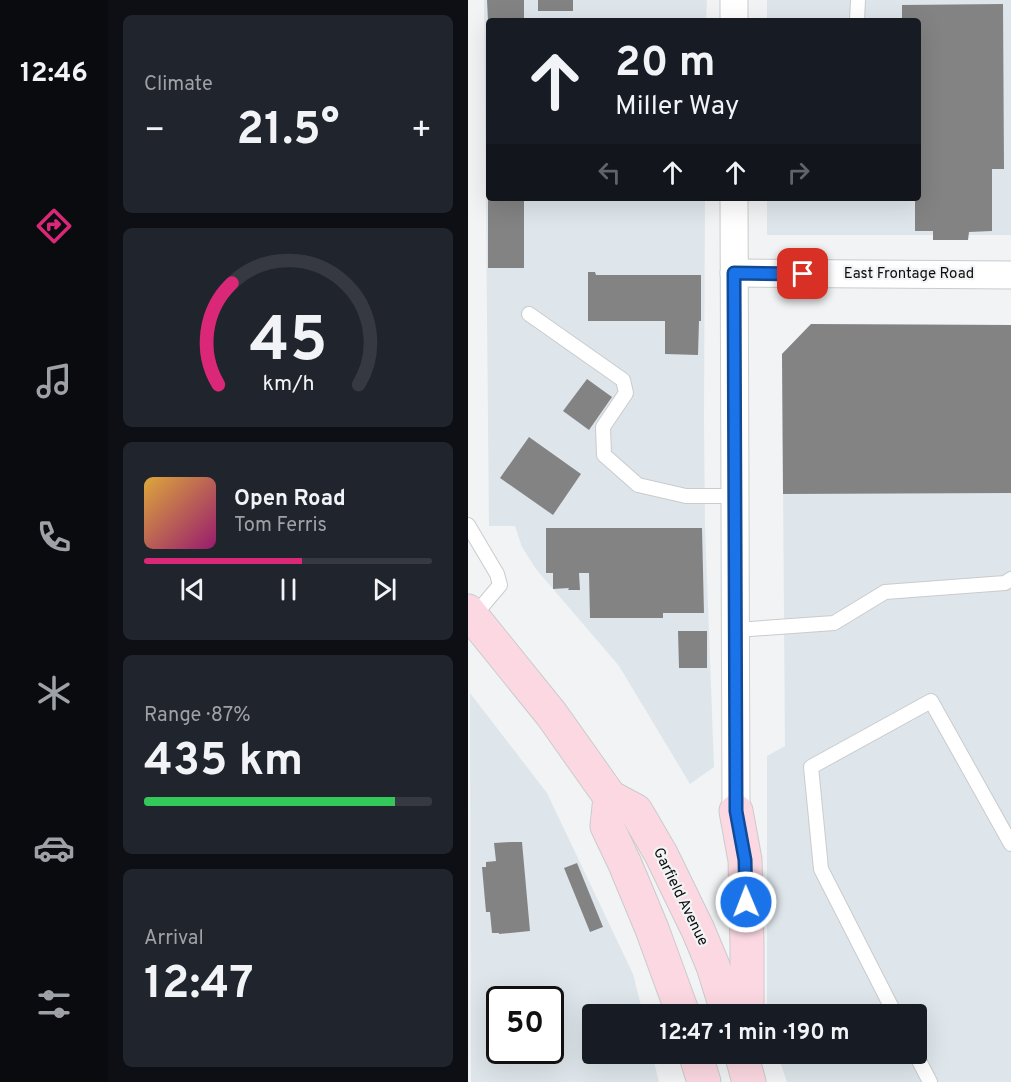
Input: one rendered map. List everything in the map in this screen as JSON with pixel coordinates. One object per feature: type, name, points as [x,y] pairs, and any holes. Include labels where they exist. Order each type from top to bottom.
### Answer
[{"type":"main road","name":"Garfield Avenue","points":[[470,614],[552,715],[610,797],[636,811],[661,854],[698,930],[713,966],[725,1004]]},
{"type":"main road","points":[[610,797],[607,826],[652,929],[678,1004]]},
{"type":"main road","points":[[736,811],[745,860],[747,1004]]},
{"type":"main road","points":[[698,1064],[704,1082]]},
{"type":"street","points":[[734,0],[734,18]]},
{"type":"street","points":[[734,201],[736,811]]},
{"type":"street","name":"East Frontage Road","points":[[734,273],[1011,275]]},
{"type":"lane","points":[[857,18],[858,0]]},
{"type":"lane","points":[[529,314],[623,380],[626,393],[603,426],[604,455],[638,485],[686,496],[735,496]]},
{"type":"lane","points":[[468,525],[497,574],[500,585],[470,614]]},
{"type":"lane","points":[[736,630],[834,623],[885,592],[1005,583],[1011,579]]},
{"type":"lane","points":[[890,1004],[821,869],[811,767],[931,701],[1011,844]]},
{"type":"lane","points":[[921,1064],[930,1082]]},
{"type":"shaded area","points":[[484,0],[707,0],[706,18],[486,18],[486,201],[705,201],[705,526],[714,767],[690,784],[619,666],[536,569],[522,547],[515,526],[489,526]]},
{"type":"shaded area","points":[[767,0],[1011,0],[1011,235],[767,235],[767,201],[921,201],[921,18],[767,18]]},
{"type":"shaded area","points":[[811,324],[1011,325],[1011,1082],[787,1082],[781,1064],[927,1064],[927,1004],[767,1004],[767,756],[785,746],[782,354]]},
{"type":"shaded area","points":[[470,693],[547,793],[633,974],[640,1004],[582,1004],[582,1064],[655,1064],[659,1082],[471,1082]]},
{"type":"building","points":[[487,0],[524,0],[524,18],[488,18]]},
{"type":"building","points":[[538,0],[573,0],[573,11],[538,11]]},
{"type":"building","points":[[1003,4],[1004,169],[992,169],[992,231],[969,232],[968,240],[933,240],[933,231],[915,231],[915,201],[921,201],[921,18],[902,18],[902,5]]},
{"type":"building","points":[[488,201],[524,201],[524,268],[488,268]]},
{"type":"building","points":[[588,272],[595,272],[596,275],[701,275],[698,355],[665,354],[665,321],[588,321]]},
{"type":"building","points":[[811,324],[1011,325],[1011,493],[783,494],[782,354]]},
{"type":"building","points":[[587,379],[612,397],[589,430],[563,411]]},
{"type":"building","points":[[529,437],[581,474],[553,515],[500,478]]},
{"type":"building","points":[[546,528],[702,528],[704,613],[663,613],[663,618],[590,618],[589,573],[579,573],[580,590],[553,589],[553,573],[546,573]]},
{"type":"building","points":[[678,631],[707,631],[707,668],[679,668]]},
{"type":"building","points":[[522,842],[530,931],[492,933],[490,912],[486,912],[482,867],[486,867],[486,862],[496,861],[494,843]]},
{"type":"building","points":[[577,863],[603,927],[590,932],[564,868]]},
{"type":"route","points":[[746,902],[745,860],[736,811],[734,273],[803,274]]}]
